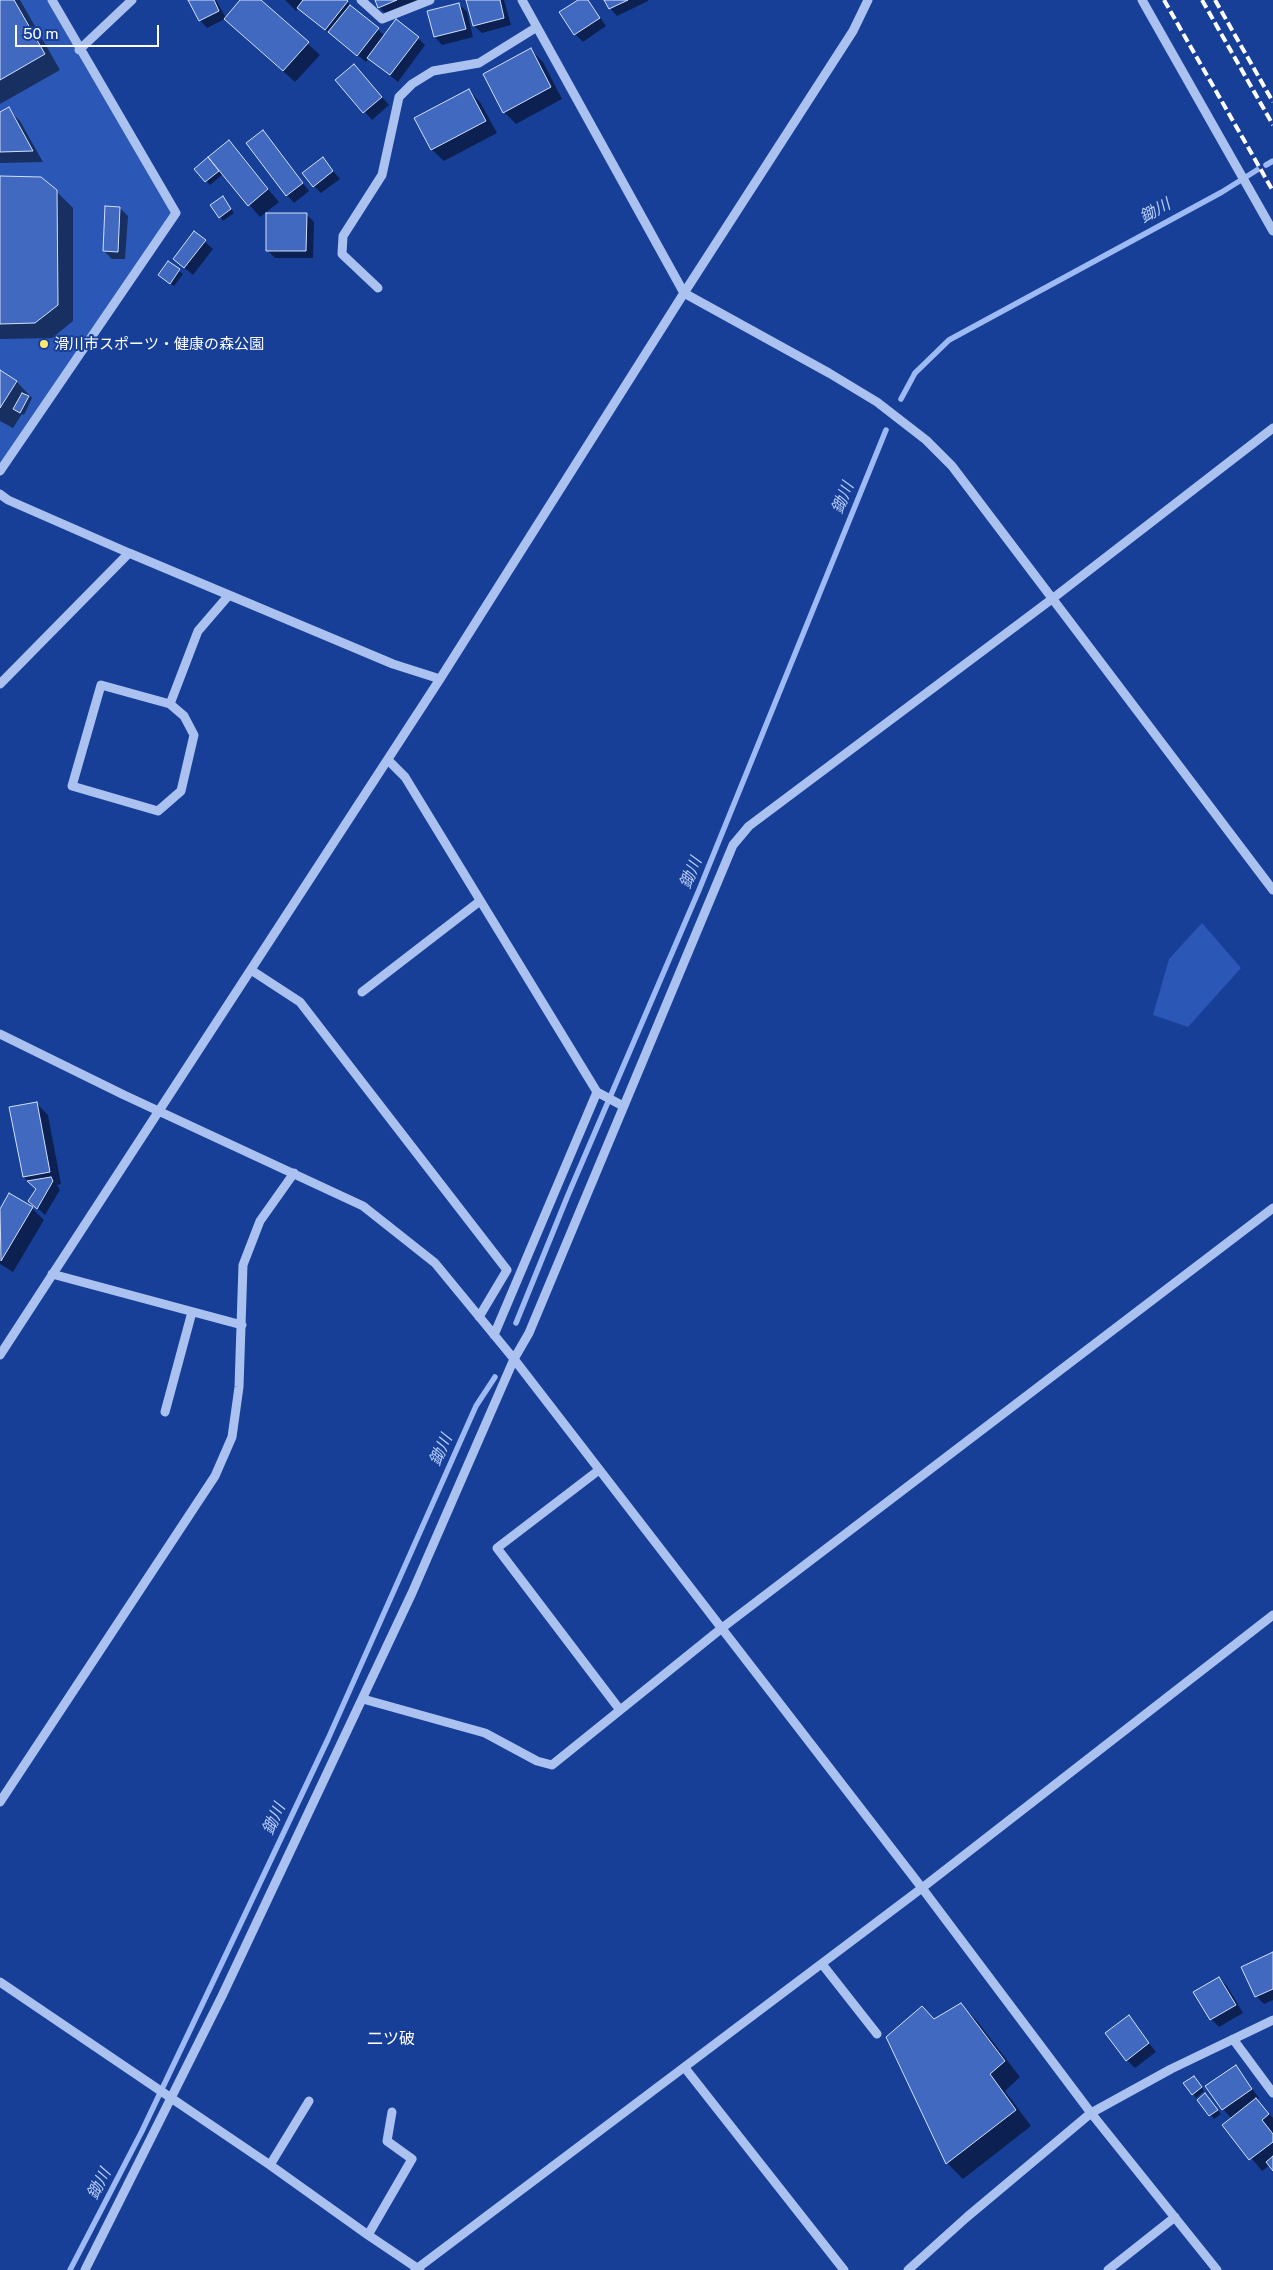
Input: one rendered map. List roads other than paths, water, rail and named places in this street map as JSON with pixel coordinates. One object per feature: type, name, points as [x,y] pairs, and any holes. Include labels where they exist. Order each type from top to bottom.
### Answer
[{"type":"street","points":[[0,471],[176,213],[79,50],[52,0]]},
{"type":"street","points":[[79,50],[132,0]]},
{"type":"street","points":[[361,0],[382,18],[430,0]]},
{"type":"street","points":[[522,0],[684,293],[829,373],[877,402],[926,440],[952,466],[1273,890]]},
{"type":"street","points":[[0,1354],[440,679],[684,293],[853,31],[868,0]]},
{"type":"street","points":[[1142,0],[1273,231]]},
{"type":"street","points":[[378,288],[342,254],[343,236],[382,175],[400,97],[412,84],[434,71],[479,63],[537,27]]},
{"type":"street","points":[[85,2270],[169,2098],[222,1996],[363,1698],[514,1359],[529,1333],[620,1105],[733,845],[750,826],[1273,428]]},
{"type":"street","points":[[0,494],[8,500],[129,553],[393,664],[440,679]]},
{"type":"street","points":[[0,684],[129,553]]},
{"type":"street","points":[[170,704],[198,631],[229,595]]},
{"type":"street","points":[[101,685],[170,704],[184,716],[194,735],[181,791],[158,811],[72,786],[101,685]]},
{"type":"street","points":[[388,760],[405,777],[600,1094],[620,1105]]},
{"type":"street","points":[[362,992],[480,901]]},
{"type":"street","points":[[251,970],[300,1002],[507,1270],[479,1317]]},
{"type":"street","points":[[0,1034],[158,1111],[363,1206],[435,1263],[514,1359],[722,1628],[922,1888],[1091,2114],[1217,2270]]},
{"type":"street","points":[[494,1335],[600,1094]]},
{"type":"street","points":[[0,1802],[215,1476],[232,1437],[239,1387],[243,1265],[260,1221],[294,1173]]},
{"type":"street","points":[[363,1698],[485,1733],[537,1761],[552,1765],[722,1628],[1273,1208]]},
{"type":"street","points":[[52,1274],[242,1325]]},
{"type":"street","points":[[165,1412],[192,1312]]},
{"type":"street","points":[[599,1470],[497,1548],[620,1710]]},
{"type":"street","points":[[0,1982],[270,2165],[368,2236],[418,2269],[922,1888],[1273,1615]]},
{"type":"street","points":[[822,1964],[876,2034]]},
{"type":"street","points":[[908,2270],[967,2217],[1091,2114],[1171,2069],[1273,2020]]},
{"type":"street","points":[[1233,2039],[1273,2093]]},
{"type":"street","points":[[685,2068],[844,2270]]},
{"type":"street","points":[[270,2165],[309,2101]]},
{"type":"street","points":[[368,2236],[412,2159],[387,2141],[392,2112]]},
{"type":"street","points":[[1108,2270],[1175,2217]]},
{"type":"waterway","name":"鋤川","points":[[1266,165],[1273,161]]},
{"type":"waterway","name":"鋤川","points":[[901,399],[915,373],[949,340],[1222,192],[1257,170]]},
{"type":"waterway","name":"鋤川","points":[[516,1323],[568,1195],[699,890],[886,430]]},
{"type":"waterway","name":"鋤川","points":[[70,2270],[142,2131],[328,1739],[476,1406],[495,1377]]},
{"type":"railway","points":[[1164,0],[1273,191]]},
{"type":"railway","points":[[1202,0],[1273,125]]},
{"type":"railway","points":[[1215,0],[1273,102]]},
{"type":"place","name":"滑川市スポーツ・健康の森公園","points":[[44,344]]},
{"type":"district","name":"二ツ破","points":[[391,2039]]}]
